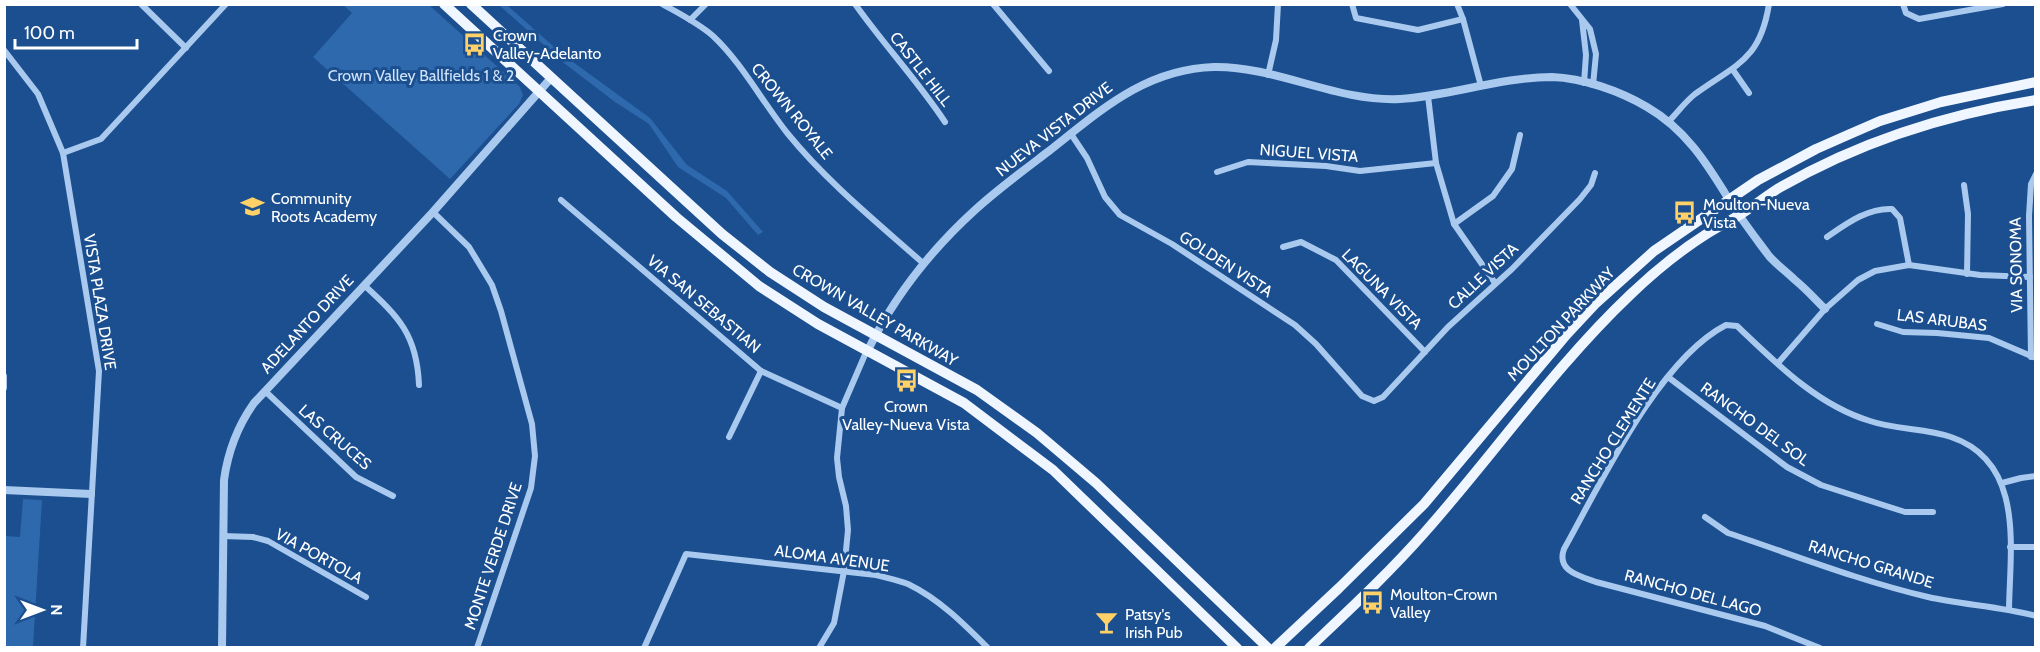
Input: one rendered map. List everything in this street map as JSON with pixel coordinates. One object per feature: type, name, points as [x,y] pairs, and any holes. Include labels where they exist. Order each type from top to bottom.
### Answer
[{"type":"main road","name":"CROWN VALLEY PARKWAY","points":[[444,4],[685,225],[759,286],[818,324],[964,403],[1053,470],[1237,648]]},
{"type":"main road","name":"CROWN VALLEY PARKWAY","points":[[471,4],[722,234],[770,272],[824,307],[976,390],[1037,433],[1096,483],[1268,648]]},
{"type":"main road","name":"MOULTON PARKWAY","points":[[1275,648],[1424,504],[1595,304],[1654,251],[1686,227],[1758,180],[1816,149],[1880,122],[1941,102],[2036,82]]},
{"type":"main road","name":"MOULTON PARKWAY","points":[[1309,648],[1425,532],[1591,335],[1631,294],[1707,234],[1778,188],[1859,149],[1947,119],[2036,99]]},
{"type":"street","points":[[141,4],[186,48]]},
{"type":"street","points":[[63,153],[101,139],[226,4]]},
{"type":"street","name":"CROWN ROYALE","points":[[663,4],[690,20],[725,48],[788,134],[818,167],[924,264]]},
{"type":"street","points":[[690,20],[706,4]]},
{"type":"street","name":"CASTLE HILL","points":[[855,4],[875,33],[928,96],[945,122]]},
{"type":"street","points":[[993,4],[1049,71]]},
{"type":"street","points":[[1268,75],[1276,40],[1278,4]]},
{"type":"street","points":[[1352,4],[1356,18],[1418,30],[1463,19]]},
{"type":"street","points":[[1457,4],[1481,86]]},
{"type":"street","points":[[1570,4],[1590,29],[1596,54],[1588,84]]},
{"type":"street","points":[[1669,122],[1692,96],[1733,70],[1754,50],[1762,34],[1769,4]]},
{"type":"street","points":[[1903,4],[1906,13],[1912,17],[1926,18],[2003,4]]},
{"type":"street","points":[[1582,20],[1588,84]]},
{"type":"street","points":[[1584,46],[1593,43]]},
{"type":"street","name":"VISTA PLAZA DRIVE","points":[[4,50],[38,94],[63,153],[99,371],[83,648]]},
{"type":"street","name":"NUEVA VISTA DRIVE","points":[[819,648],[834,623],[844,571],[848,530],[837,458],[842,408],[876,334],[906,286],[935,249],[975,210],[1121,95],[1161,77],[1182,71],[1230,68],[1364,97],[1397,99],[1428,96],[1524,79],[1554,77],[1588,84],[1626,96],[1669,122],[1682,133],[1772,260],[1825,309]]},
{"type":"street","points":[[1733,70],[1749,93]]},
{"type":"street","name":"ADELANTO DRIVE","points":[[222,648],[224,480],[227,458],[244,418],[266,391],[433,212],[551,78]]},
{"type":"street","points":[[1428,96],[1436,164],[1454,224],[1496,283]]},
{"type":"street","name":"GOLDEN VISTA","points":[[1071,134],[1087,158],[1105,197],[1120,215],[1172,244],[1294,326],[1316,344],[1366,399],[1374,401],[1383,397]]},
{"type":"street","points":[[1454,224],[1493,196],[1512,169],[1520,135]]},
{"type":"street","name":"NIGUEL VISTA","points":[[1217,172],[1248,162],[1326,166],[1360,171],[1436,164]]},
{"type":"street","name":"CALLE VISTA","points":[[1383,397],[1461,314],[1526,255],[1581,200],[1591,185],[1595,173]]},
{"type":"street","name":"VIA SONOMA","points":[[2033,358],[2029,216],[2031,184],[2036,174]]},
{"type":"street","points":[[1964,185],[1968,214],[1967,274]]},
{"type":"street","name":"VIA SAN SEBASTIAN","points":[[561,200],[761,371],[842,408]]},
{"type":"street","points":[[1827,237],[1851,220],[1880,208],[1892,209],[1900,218],[1909,265]]},
{"type":"street","name":"MONTE VERDE DRIVE","points":[[433,212],[469,247],[492,285],[532,424],[535,456],[531,488],[477,648]]},
{"type":"street","name":"LAGUNA VISTA","points":[[1283,247],[1301,242],[1336,260],[1425,352]]},
{"type":"street","points":[[2009,609],[2010,524],[2007,500],[2002,483],[1983,457],[1954,438],[1937,432],[1895,428],[1844,411],[1797,381],[1778,363],[1825,309],[1858,280],[1875,271],[1909,265],[1967,274],[2030,277]]},
{"type":"street","points":[[364,285],[394,313],[405,330],[418,363],[419,385]]},
{"type":"street","name":"RANCHO CLEMENTE","points":[[1562,562],[1564,549],[1648,403],[1668,376],[1697,346],[1720,328],[1732,324],[1778,363]]},
{"type":"street","name":"LAS ARUBAS","points":[[1877,324],[1903,332],[1989,339],[2033,358]]},
{"type":"street","points":[[729,437],[761,371]]},
{"type":"street","points":[[4,376],[4,388]]},
{"type":"street","name":"RANCHO DEL SOL","points":[[1668,376],[1786,467],[1804,478],[1905,512],[1933,512]]},
{"type":"street","name":"LAS CRUCES","points":[[266,391],[356,477],[393,496]]},
{"type":"street","points":[[2002,483],[2036,476]]},
{"type":"street","points":[[4,490],[91,494]]},
{"type":"street","name":"RANCHO GRANDE","points":[[1705,517],[1728,533],[1892,588],[2036,616]]},
{"type":"street","name":"VIA PORTOLA","points":[[223,536],[253,537],[268,541],[366,597]]},
{"type":"street","points":[[2010,547],[2036,547]]},
{"type":"street","name":"ALOMA AVENUE","points":[[644,648],[686,554],[876,575],[906,583],[933,598],[988,648]]},
{"type":"street","name":"RANCHO DEL LAGO","points":[[1562,562],[1571,572],[1596,582],[1765,626],[1820,648]]},
{"type":"green space","name":"Crown Valley Ballfields 1 & 2","points":[[343,5],[429,5],[520,87],[523,95],[519,104],[450,179],[313,57],[352,13]]},
{"type":"green space","points":[[499,5],[507,5],[562,54],[650,118],[687,165],[727,191],[763,232],[758,235],[726,198],[678,167],[649,124],[615,102],[564,63]]},
{"type":"green space","points":[[23,499],[42,500],[33,647],[5,647],[5,536],[20,537]]},
{"type":"place","name":"Crown Valley-Adelanto","points":[[475,44]]},
{"type":"place","name":"Community Roots Academy","points":[[253,207]]},
{"type":"place","name":"Moulton-Nueva Vista","points":[[1685,213]]},
{"type":"place","name":"Crown Valley-Nueva Vista","points":[[906,381]]},
{"type":"place","name":"Moulton-Crown Valley","points":[[1372,603]]},
{"type":"place","name":"Patsy's Irish Pub","points":[[1107,623]]}]
